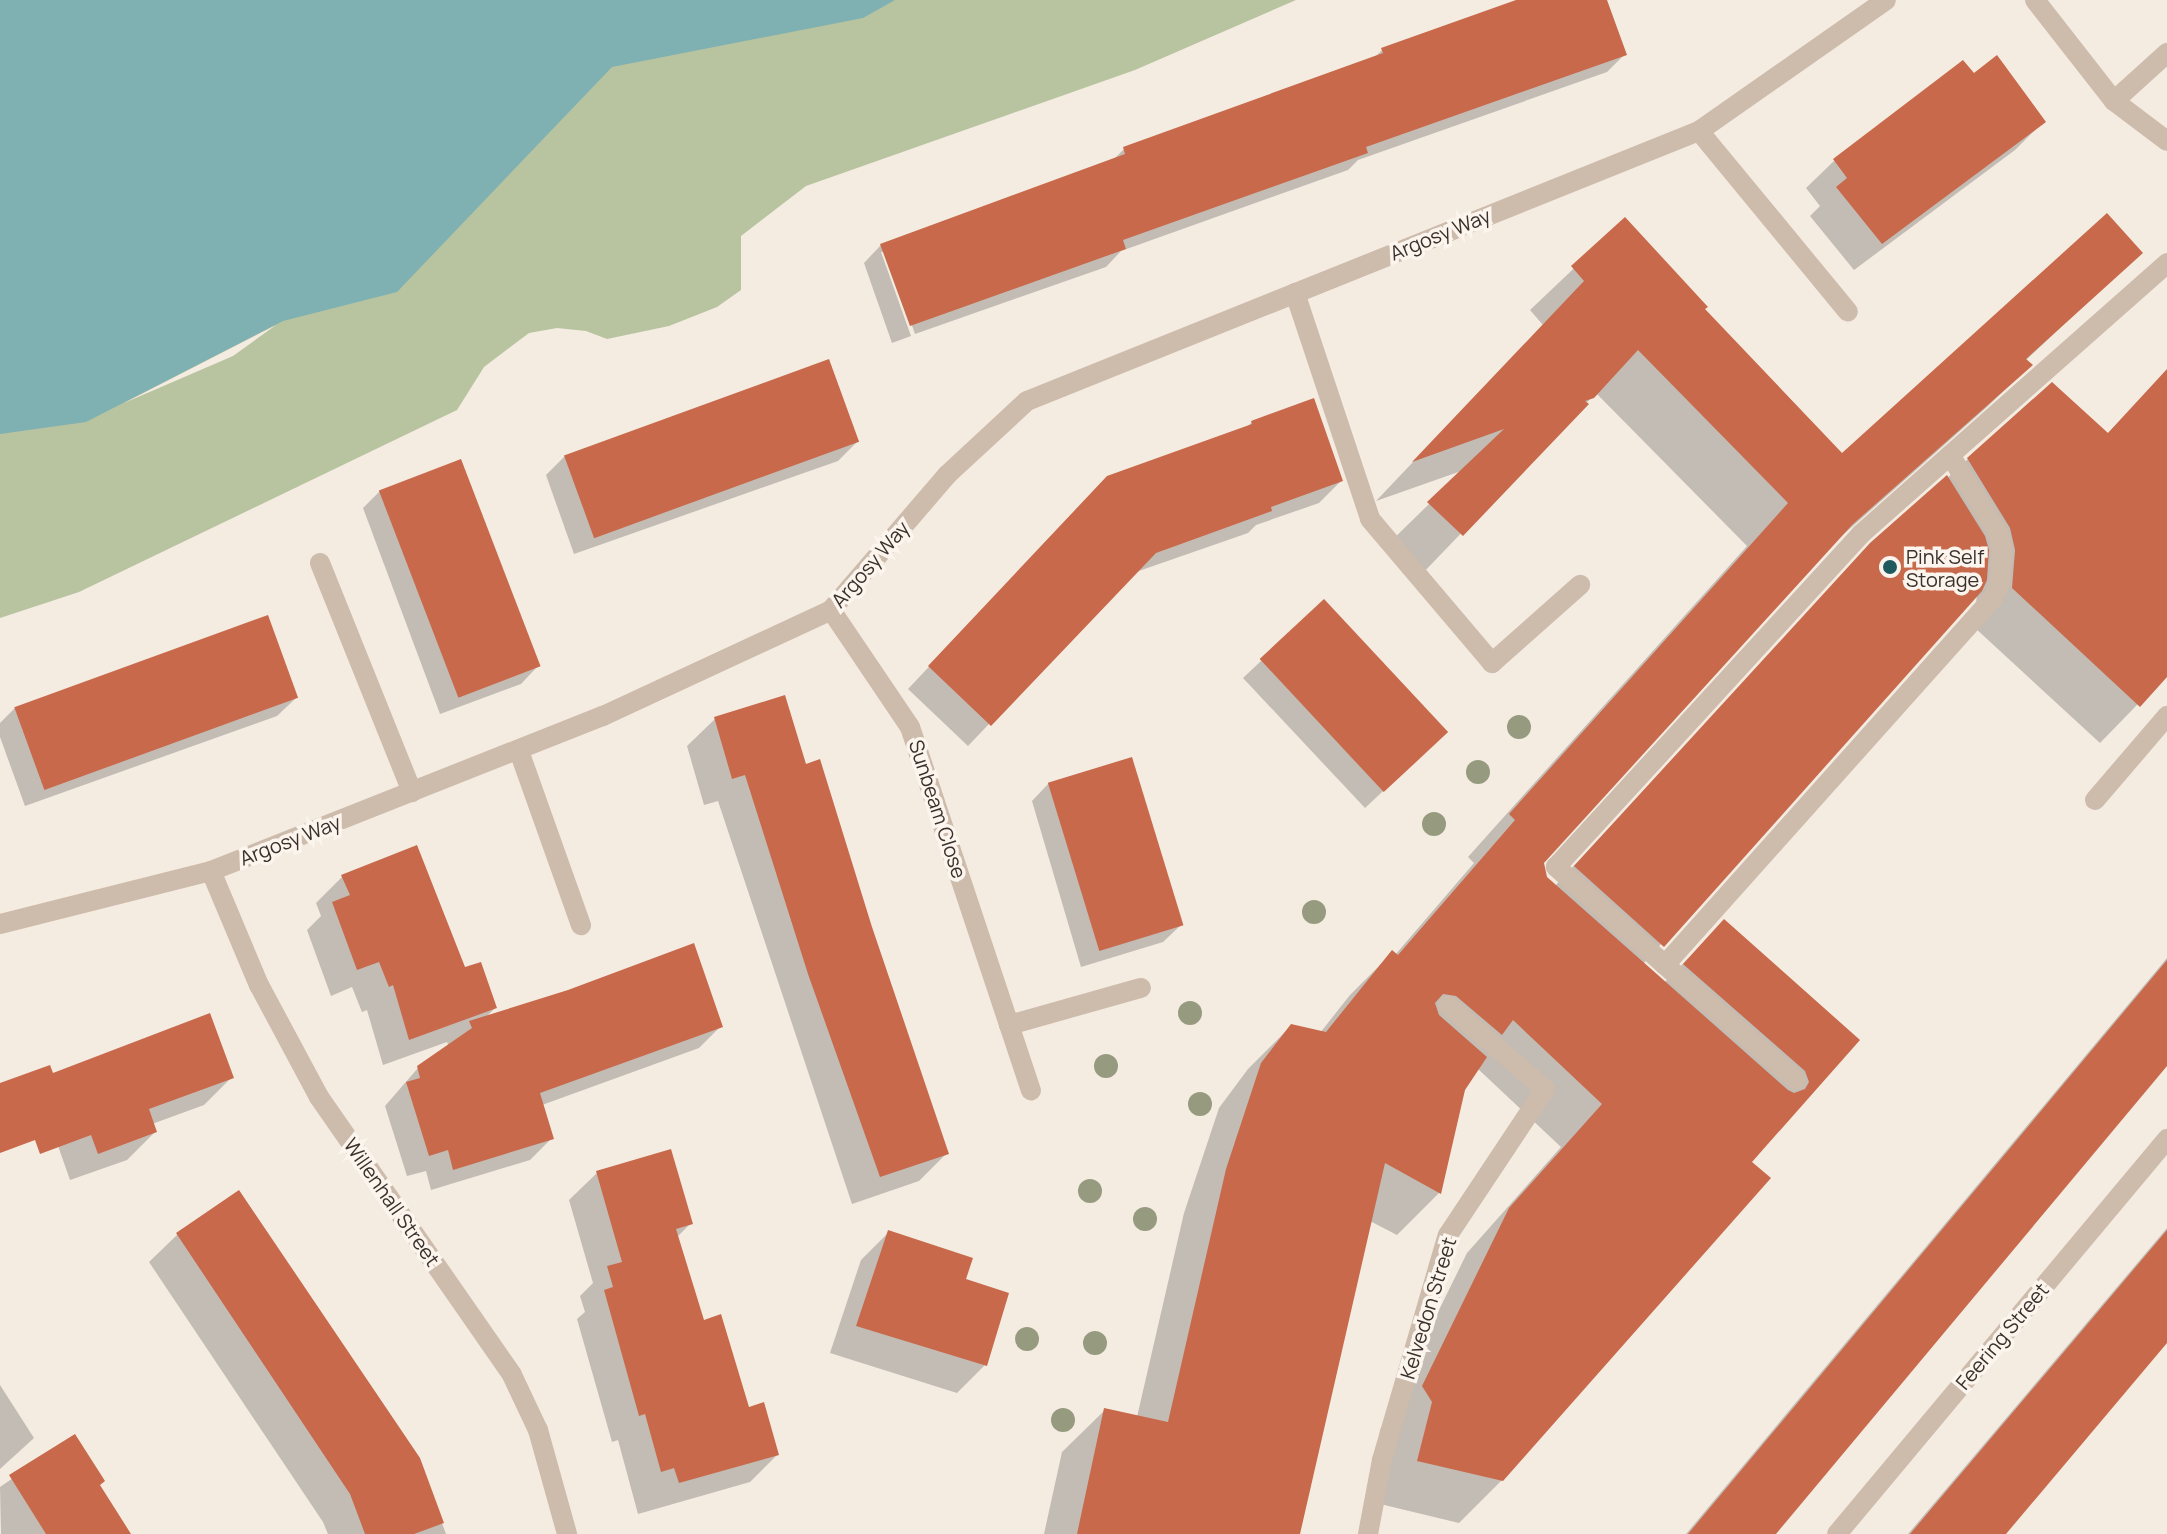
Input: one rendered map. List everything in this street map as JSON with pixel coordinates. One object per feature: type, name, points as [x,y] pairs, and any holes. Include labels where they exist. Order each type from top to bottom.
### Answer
[{"type":"street","name":"Argosy Way","points":[[0,924],[211,871],[519,751],[831,610],[947,475],[1027,401],[1699,131],[1886,0]]},
{"type":"street","points":[[2035,0],[2114,101],[2167,141]]},
{"type":"street","points":[[2114,101],[2167,53]]},
{"type":"street","points":[[1699,131],[1848,312]]},
{"type":"street","points":[[1796,1080],[1556,867],[1861,534],[2167,263]]},
{"type":"street","points":[[1295,293],[1370,519],[1492,663],[1580,585]]},
{"type":"street","points":[[1665,965],[1993,598],[2000,583],[2002,549],[1997,531],[1950,455]]},
{"type":"street","points":[[320,563],[412,792]]},
{"type":"street","name":"Sunbeam Close","points":[[831,610],[910,727],[1031,1090]]},
{"type":"street","points":[[2095,800],[2167,716]]},
{"type":"street","points":[[519,751],[581,925]]},
{"type":"street","name":"Willenhall Street","points":[[211,871],[259,985],[319,1097],[512,1375],[538,1430],[567,1534]]},
{"type":"street","points":[[1009,1025],[1141,988]]},
{"type":"street","name":"Kelvedon Street","points":[[1368,1534],[1382,1460],[1448,1235],[1545,1089],[1448,1006]]},
{"type":"street","name":"Feering Street","points":[[1837,1534],[2167,1139]]},
{"type":"green space","points":[[345,0],[1296,0],[1135,70],[806,186],[741,236],[741,290],[717,307],[669,326],[607,339],[586,331],[557,328],[529,333],[484,367],[457,410],[79,592],[0,618],[0,141]],"holes":[[[276,325],[233,356],[124,403]]]},
{"type":"water","points":[[0,0],[895,0],[863,18],[612,67],[397,292],[283,321],[86,422],[0,434]]},
{"type":"building","points":[[1516,0],[1607,0],[1627,55],[1366,147],[1368,153],[1123,240],[1126,249],[910,326],[880,244],[1125,154],[1123,147],[1383,53],[1381,48]]},
{"type":"building","points":[[1997,55],[2046,122],[1882,244],[1836,187],[1847,178],[1833,159],[1963,60],[1974,73]]},
{"type":"building","points":[[2107,213],[2143,253],[2026,359],[2033,365],[1852,525],[1544,863],[1547,877],[1788,1090],[1794,1093],[1805,1089],[1809,1082],[1805,1071],[1683,964],[1724,919],[1860,1040],[1752,1162],[1771,1178],[1503,1481],[1417,1461],[1432,1402],[1422,1386],[1509,1208],[1602,1104],[1513,1020],[1502,1035],[1456,996],[1443,994],[1435,1003],[1439,1015],[1487,1057],[1465,1090],[1441,1194],[1385,1163],[1300,1534],[1077,1534],[1104,1408],[1168,1422],[1226,1169],[1261,1063],[1291,1024],[1326,1032],[1392,950],[1398,955],[1515,820],[1509,814],[1788,503],[1638,350],[1594,398],[1585,401],[1589,404],[1463,536],[1427,502],[1504,429],[1412,462],[1584,281],[1571,266],[1625,217],[1708,307],[1705,309],[1842,453]]},
{"type":"building","points":[[829,359],[859,442],[594,538],[564,455]]},
{"type":"building","points":[[2167,369],[2167,677],[2140,707],[2012,588],[2015,550],[2010,528],[1967,458],[2052,382],[2108,433]]},
{"type":"building","points":[[1314,398],[1343,481],[1271,507],[1272,511],[1156,553],[991,726],[928,666],[1107,476],[1252,424],[1251,421]]},
{"type":"building","points":[[461,459],[541,666],[458,698],[379,491]]},
{"type":"building","points":[[1947,475],[1985,536],[1989,550],[1987,580],[1982,591],[1664,947],[1574,866],[1870,543]]},
{"type":"building","points":[[1324,599],[1448,732],[1384,792],[1260,659]]},
{"type":"building","points":[[268,615],[298,698],[44,790],[14,707]]},
{"type":"building","points":[[785,695],[806,764],[820,759],[872,927],[949,1154],[880,1177],[808,974],[745,775],[732,779],[714,717]]},
{"type":"building","points":[[1132,757],[1183,925],[1099,951],[1048,783]]},
{"type":"building","points":[[417,845],[465,967],[481,962],[497,1008],[409,1040],[393,985],[389,987],[379,962],[357,970],[332,902],[350,895],[341,875]]},
{"type":"building","points":[[694,943],[723,1027],[540,1093],[554,1139],[453,1170],[448,1150],[429,1156],[406,1082],[420,1078],[417,1066],[472,1028],[469,1021],[568,990]]},
{"type":"building","points":[[2167,960],[2167,1066],[1776,1534],[1688,1534]]},
{"type":"building","points":[[210,1013],[234,1078],[149,1109],[157,1132],[98,1154],[91,1135],[40,1154],[35,1140],[0,1153],[0,1083],[50,1065],[53,1073]]},
{"type":"building","points":[[671,1149],[693,1224],[676,1229],[704,1320],[721,1314],[749,1407],[764,1402],[779,1455],[679,1483],[674,1468],[661,1472],[645,1414],[639,1416],[604,1290],[613,1287],[607,1266],[622,1262],[596,1171]]},
{"type":"building","points":[[239,1190],[420,1458],[444,1523],[414,1534],[365,1534],[350,1494],[176,1233]]},
{"type":"building","points":[[888,1230],[973,1258],[966,1279],[1009,1293],[987,1366],[856,1326]]},
{"type":"building","points":[[2167,1230],[2167,1343],[2006,1534],[1910,1534]]},
{"type":"building","points":[[75,1434],[105,1481],[100,1485],[131,1534],[46,1534],[9,1475]]},
{"type":"place","name":"Pink Self Storage","points":[[1890,567]]}]
